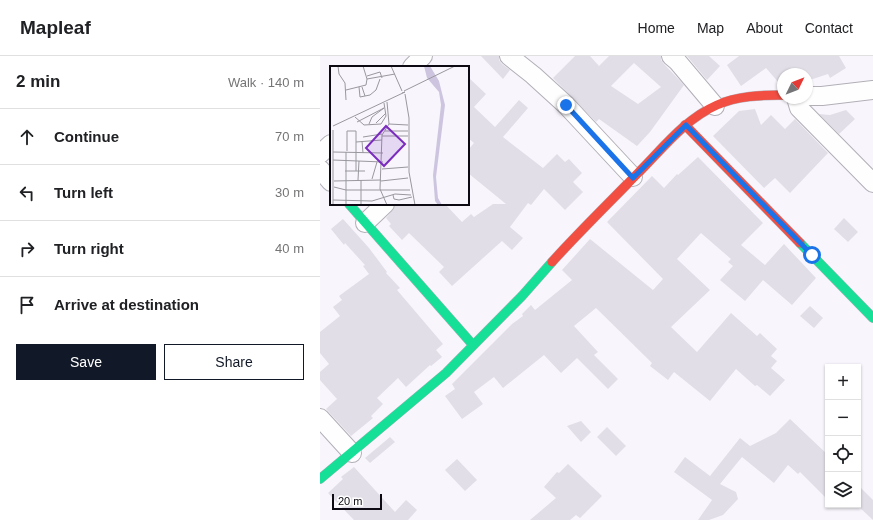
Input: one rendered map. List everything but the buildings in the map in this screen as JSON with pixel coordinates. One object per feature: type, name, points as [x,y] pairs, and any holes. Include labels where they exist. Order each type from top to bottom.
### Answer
[{"type":"street","points":[[413,66],[423,56]]},
{"type":"street","points":[[508,56],[533,75],[566,105],[633,178]]},
{"type":"street","points":[[671,56],[716,106]]},
{"type":"street","points":[[813,96],[873,90]]},
{"type":"street","points":[[320,479],[446,373],[522,296],[572,240],[686,125],[701,114],[716,106],[740,99],[777,96]]},
{"type":"street","points":[[798,104],[799,108],[873,183]]},
{"type":"street","points":[[686,125],[873,318]]},
{"type":"street","points":[[320,154],[330,145]]},
{"type":"street","points":[[320,169],[330,181]]},
{"type":"street","points":[[350,205],[473,345]]},
{"type":"street","points":[[365,223],[384,205]]},
{"type":"street","points":[[320,418],[352,453]]},
{"type":"traffic: fast","points":[[350,205],[473,345]]},
{"type":"traffic: fast","points":[[800,243],[873,318]]},
{"type":"traffic: fast","points":[[320,479],[446,373],[522,296],[552,262]]},
{"type":"traffic: jam","points":[[552,262],[666,144],[695,118],[705,111],[725,102],[741,98],[777,95]]},
{"type":"traffic: jam","points":[[685,125],[800,243]]},
{"type":"route","points":[[566,105],[633,178],[686,125],[812,255]]}]
